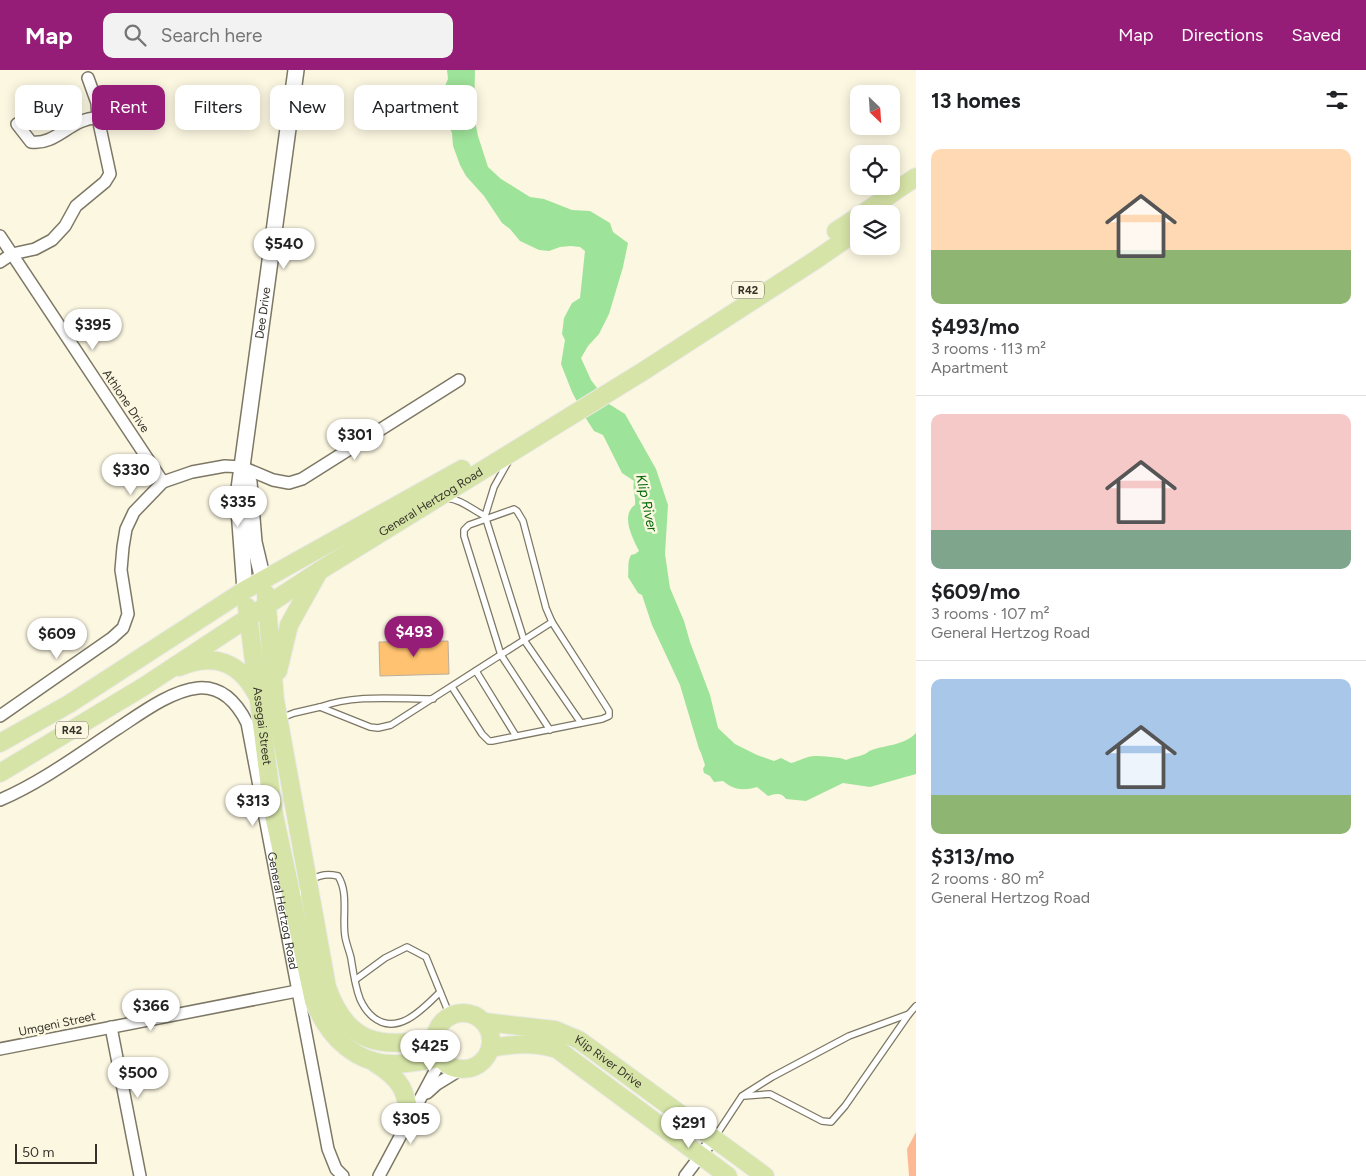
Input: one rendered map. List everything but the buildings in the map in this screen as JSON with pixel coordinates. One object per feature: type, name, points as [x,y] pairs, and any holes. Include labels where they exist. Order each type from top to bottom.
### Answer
[{"type":"main road","points":[[875,205],[916,177]]},
{"type":"main road","points":[[895,205],[916,190]]},
{"type":"main road","name":"General Hertzog Road","points":[[639,367],[850,222]]},
{"type":"main road","name":"General Hertzog Road","points":[[0,743],[69,704],[245,590],[550,422],[790,277],[850,236]]},
{"type":"main road","name":"General Hertzog Road","points":[[0,773],[156,678],[319,570],[513,451],[550,422]]},
{"type":"main road","points":[[273,687],[289,625],[319,570]]},
{"type":"main road","name":"Assegai Street","points":[[263,580],[267,604],[273,687],[278,719],[327,987],[338,1011],[348,1024],[362,1036],[383,1043],[408,1043],[435,1038]]},
{"type":"main road","name":"Assegai Street","points":[[245,590],[273,810],[314,1001],[318,1012],[325,1025],[345,1047],[371,1061],[398,1064],[442,1058]]},
{"type":"main road","points":[[156,678],[198,662],[224,662],[235,667],[244,676],[260,699]]},
{"type":"main road","name":"Klip River Drive","points":[[450,1016],[468,1013],[477,1016],[484,1022],[555,1030],[579,1040],[765,1176]]},
{"type":"main road","points":[[450,1016],[438,1029],[435,1038],[436,1047],[442,1058],[454,1067],[472,1067],[480,1063],[486,1056],[490,1048],[491,1038],[484,1022]]},
{"type":"main road","name":"Klip River Drive","points":[[490,1048],[520,1044],[539,1044],[557,1049],[701,1154],[728,1176]]},
{"type":"main road","points":[[371,1061],[385,1069],[403,1089],[407,1099],[410,1121]]},
{"type":"street","name":"Dee Drive","points":[[245,590],[238,496],[296,70]]},
{"type":"street","points":[[88,78],[92,89]]},
{"type":"street","points":[[22,130],[31,142],[38,143],[48,140],[64,130]]},
{"type":"street","points":[[0,262],[12,254],[35,249],[52,240],[65,226],[76,206],[105,182],[110,174],[101,130]]},
{"type":"street","name":"Athlone Drive","points":[[0,236],[164,482]]},
{"type":"street","points":[[0,716],[112,638],[123,628],[128,614],[122,570],[126,529],[134,512],[164,482],[192,472],[225,466],[242,467],[273,480],[289,483],[302,479],[460,380]]},
{"type":"street","name":"Dee Drive","points":[[242,467],[249,482],[254,542],[263,580]]},
{"type":"street","name":"General Hertzog Road","points":[[0,800],[50,774],[147,709],[183,690],[200,688],[216,690],[228,696],[240,708],[247,723],[328,1149],[334,1164],[343,1176]]},
{"type":"street","name":"Umgeni Street","points":[[0,1050],[297,991]]},
{"type":"street","points":[[111,1027],[140,1176]]},
{"type":"street","points":[[379,1176],[442,1058]]},
{"type":"street","points":[[419,1102],[437,1084],[463,1068]]},
{"type":"street","points":[[686,1176],[713,1139]]},
{"type":"lane","points":[[513,451],[494,487],[485,517],[524,640],[581,723]]},
{"type":"lane","points":[[437,498],[459,500],[485,517]]},
{"type":"lane","points":[[452,687],[487,740],[492,741],[550,730],[581,723],[605,719],[609,716],[609,711],[552,622],[520,515],[514,509],[485,517],[466,527],[464,536],[501,655],[550,730]]},
{"type":"lane","points":[[320,706],[370,728],[391,725],[552,622]]},
{"type":"lane","points":[[476,671],[516,736]]},
{"type":"lane","points":[[264,730],[278,719],[340,700],[433,699]]},
{"type":"lane","points":[[293,902],[308,882],[318,876],[330,874],[338,876],[342,882],[344,892],[345,937],[355,980],[362,1004],[368,1013],[380,1022],[390,1024],[402,1022],[440,992]]},
{"type":"lane","points":[[355,980],[385,958],[407,947],[426,957],[450,1016]]},
{"type":"lane","points":[[742,1096],[770,1094],[822,1121],[831,1122],[845,1106],[916,1006]]},
{"type":"lane","points":[[713,1139],[742,1096],[772,1077],[849,1036],[909,1014]]},
{"type":"shaded area","points":[[916,1132],[916,1176],[909,1176],[907,1149]]},
{"type":"water","points":[[447,70],[475,70],[475,85],[445,85],[448,79]]},
{"type":"water","name":"Klip River","points":[[450,130],[477,130],[488,167],[501,179],[530,197],[544,199],[572,210],[590,211],[610,223],[613,232],[628,243],[609,314],[599,334],[588,346],[581,358],[591,380],[609,404],[625,414],[656,469],[668,505],[665,554],[670,588],[684,621],[710,695],[718,728],[735,744],[757,755],[774,761],[781,758],[791,763],[815,756],[836,757],[846,760],[863,755],[871,750],[901,742],[916,733],[916,774],[870,787],[843,783],[806,801],[786,799],[778,794],[768,796],[757,787],[747,789],[735,788],[723,781],[714,782],[710,776],[704,773],[705,765],[680,685],[652,625],[642,595],[638,593],[628,577],[631,555],[639,551],[631,534],[628,521],[628,515],[635,505],[634,481],[622,473],[603,435],[594,431],[585,417],[572,392],[561,364],[565,340],[562,334],[564,318],[572,303],[580,298],[585,251],[580,247],[571,246],[549,251],[539,250],[520,241],[502,223],[484,196],[466,176],[453,146]]}]
